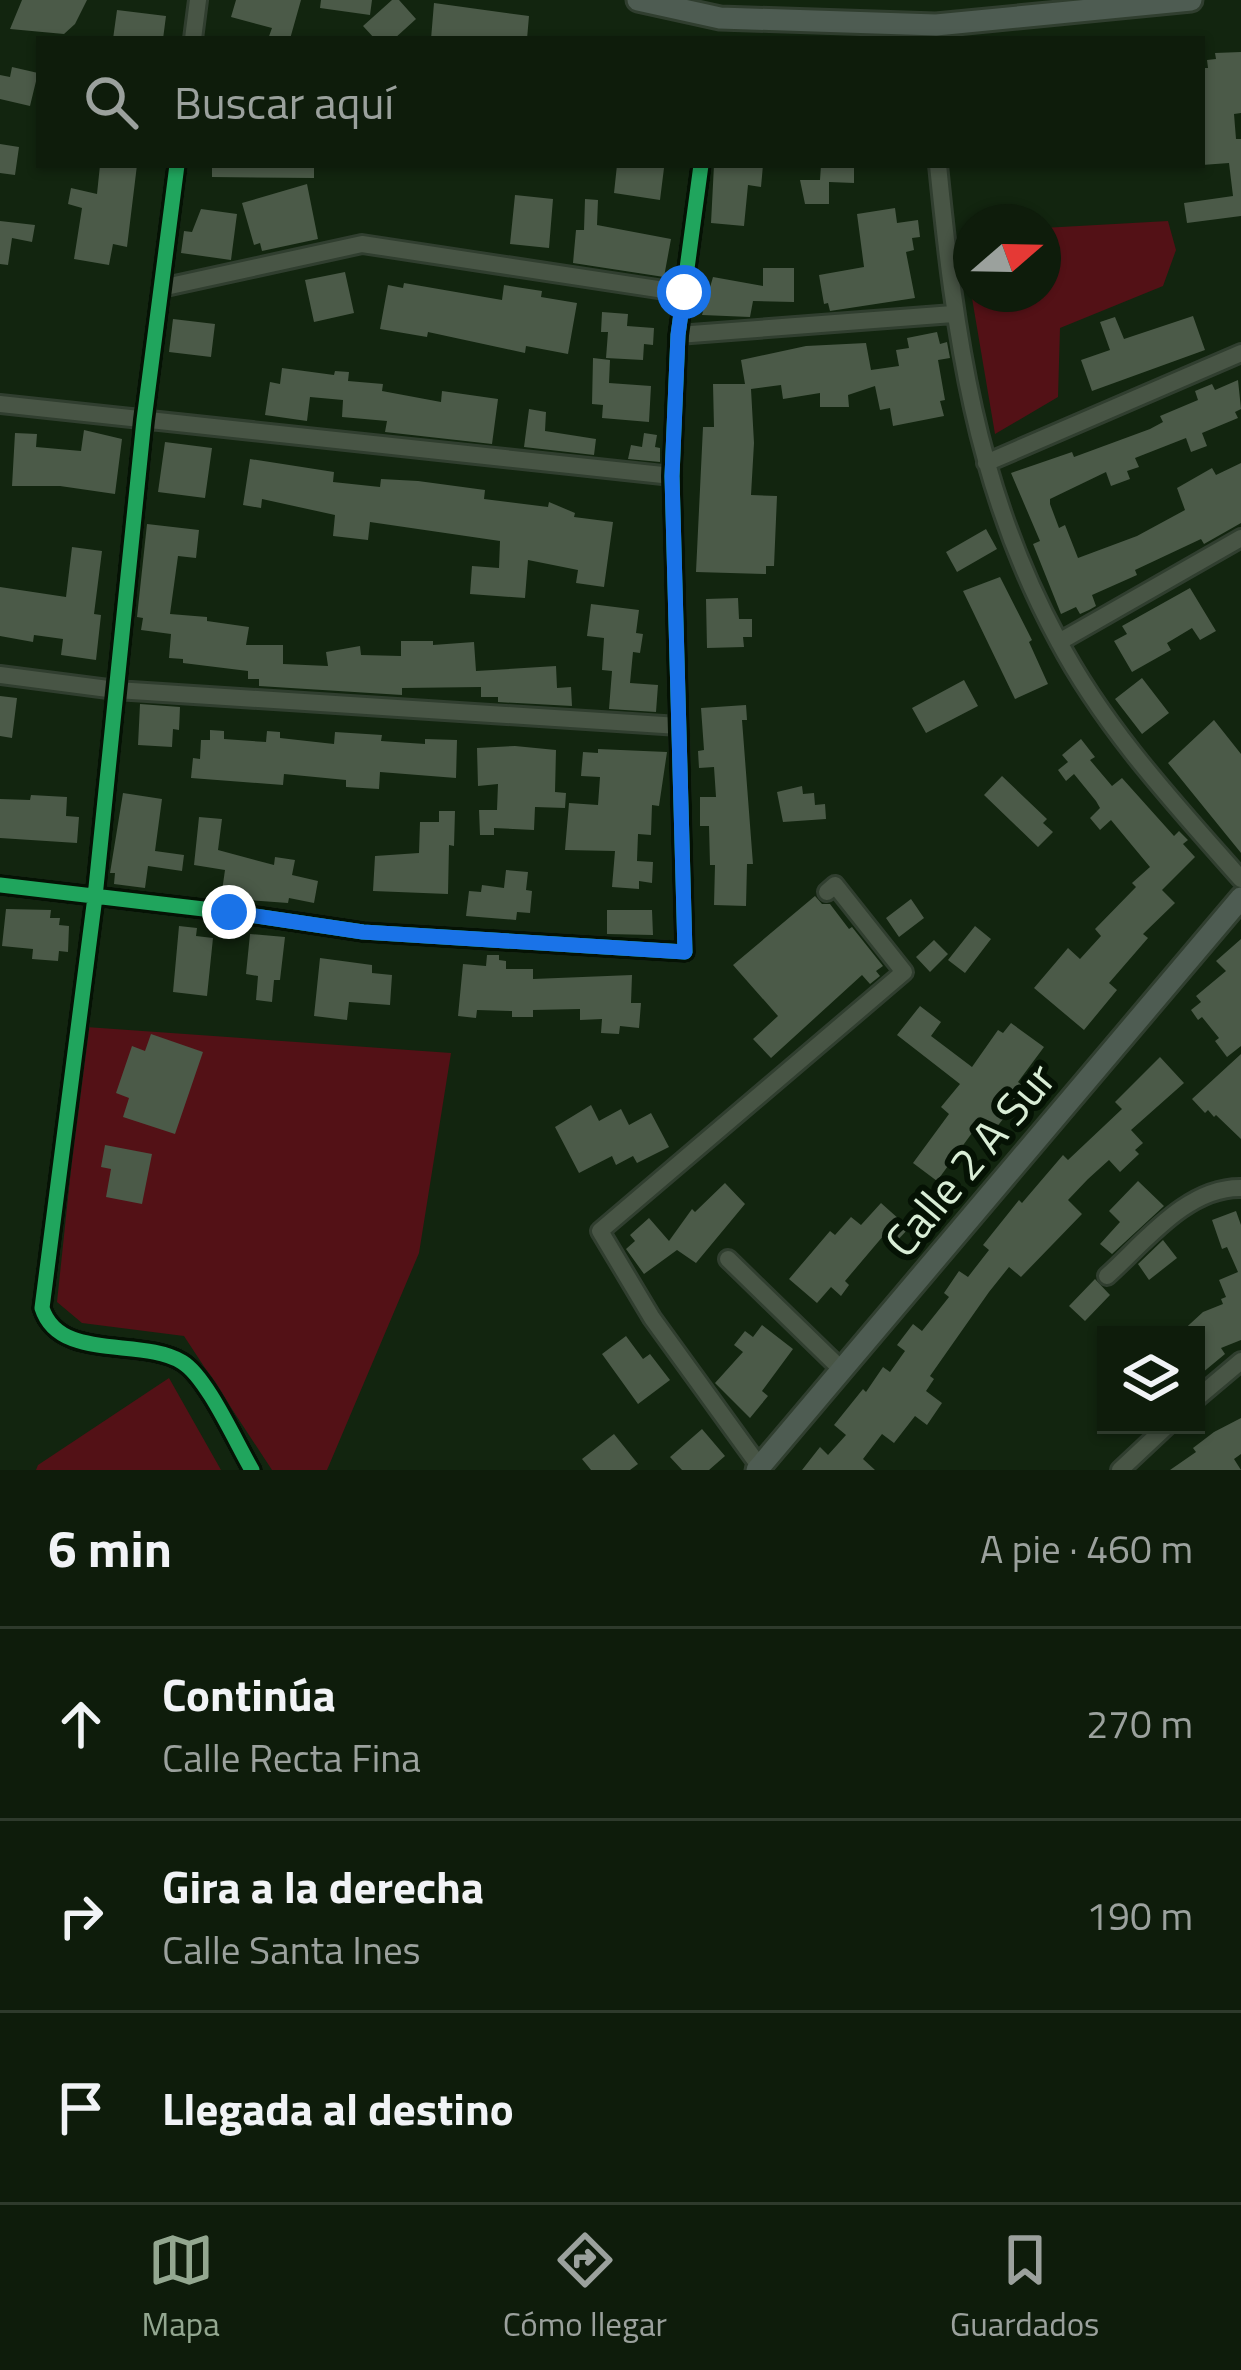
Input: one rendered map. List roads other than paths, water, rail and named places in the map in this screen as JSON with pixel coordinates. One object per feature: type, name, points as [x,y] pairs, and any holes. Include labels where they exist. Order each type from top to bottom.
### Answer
[{"type":"main road","points":[[638,0],[718,28],[935,32],[1058,8],[1191,0]]},
{"type":"main road","name":"Calle 2 A Sur","points":[[759,1469],[1241,898]]},
{"type":"street","points":[[193,36],[198,0]]},
{"type":"street","points":[[177,168],[42,1308],[59,1335],[158,1353],[190,1368],[252,1470]]},
{"type":"street","points":[[0,886],[363,932],[685,952],[672,476],[678,335],[700,168]]},
{"type":"street","points":[[938,168],[953,314],[967,393],[986,464],[1026,574],[1058,642],[1102,712],[1241,879]]},
{"type":"street","points":[[161,288],[362,244],[684,292]]},
{"type":"street","points":[[678,335],[953,314]]},
{"type":"street","points":[[986,464],[1241,353]]},
{"type":"street","points":[[0,404],[672,476]]},
{"type":"street","points":[[1058,642],[1241,538]]},
{"type":"street","points":[[0,675],[116,690],[679,726]]},
{"type":"street","points":[[759,1469],[652,1318],[600,1231],[904,972],[835,885],[827,892]]},
{"type":"street","points":[[1108,1276],[1182,1208],[1218,1187],[1241,1188]]},
{"type":"street","points":[[728,1259],[842,1370]]},
{"type":"street","points":[[1205,1392],[1241,1361]]},
{"type":"street","points":[[1120,1470],[1158,1434]]}]
